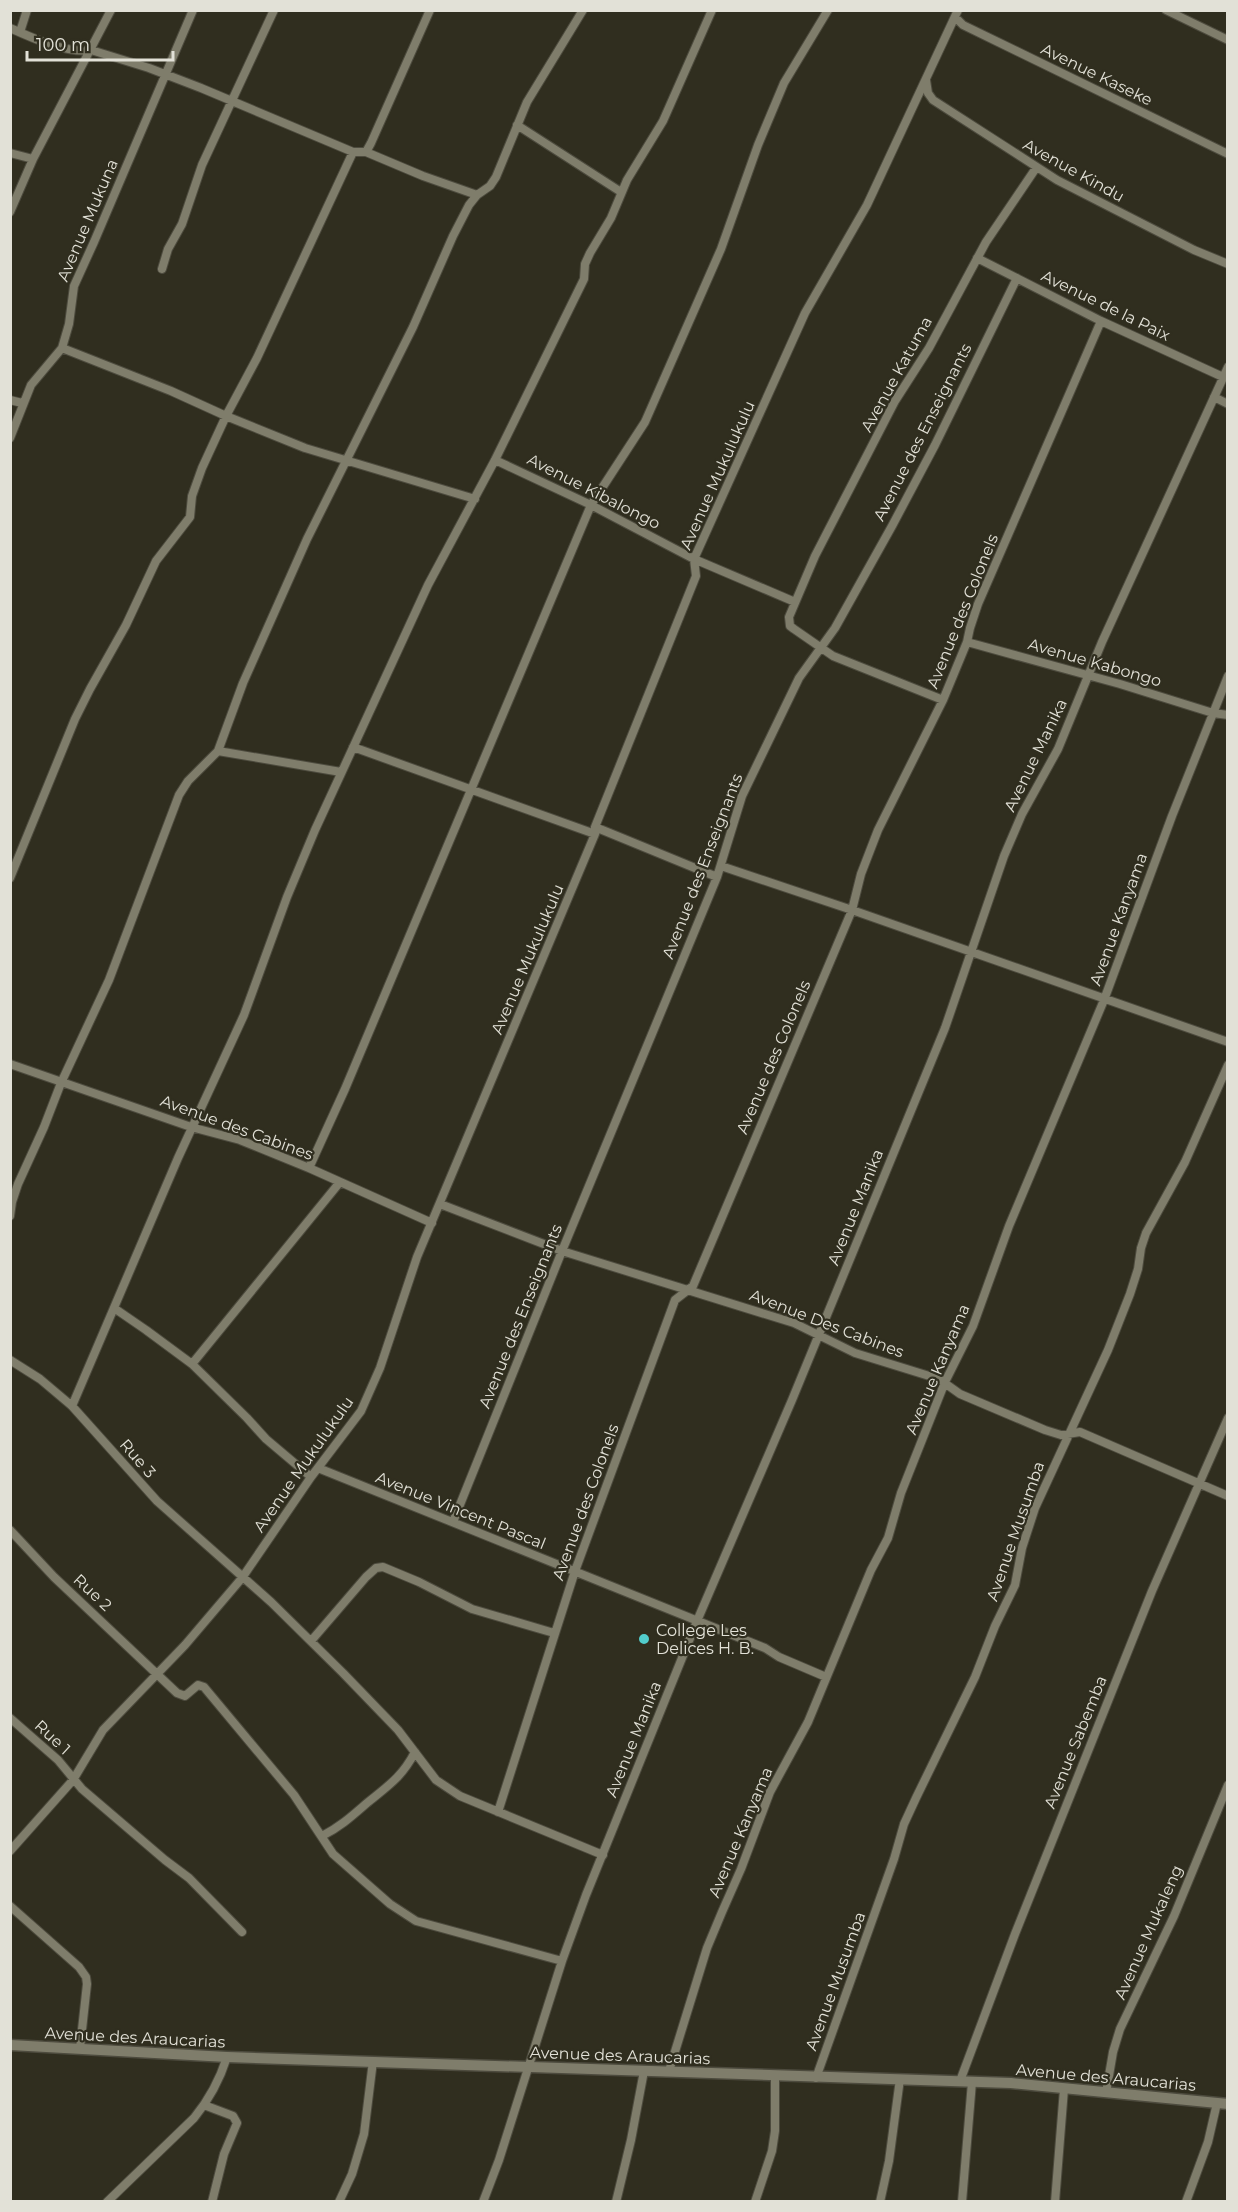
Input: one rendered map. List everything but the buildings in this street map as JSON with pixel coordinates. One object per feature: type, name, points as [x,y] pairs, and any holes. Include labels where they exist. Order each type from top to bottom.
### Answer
[{"type":"street","points":[[20,32],[27,10]]},
{"type":"street","points":[[10,212],[33,159],[111,10]]},
{"type":"street","name":"Avenue Mukuna","points":[[10,438],[30,385],[62,348],[69,324],[71,297],[78,274],[193,10]]},
{"type":"street","points":[[162,269],[168,249],[182,224],[198,176],[273,10]]},
{"type":"street","points":[[366,152],[430,10]]},
{"type":"street","points":[[10,1215],[11,1202],[18,1184],[122,949],[179,795],[188,781],[218,751],[227,723],[274,611],[307,539],[413,327],[453,236],[469,205],[477,195],[490,186],[496,177],[535,87],[583,10]]},
{"type":"street","points":[[72,1406],[191,1127],[244,1015],[287,897],[341,772],[428,585],[495,460],[584,279],[585,264],[590,253],[607,226],[621,192],[663,121],[712,10]]},
{"type":"street","points":[[309,1168],[345,1089],[591,505],[645,422],[721,249],[754,154],[784,83],[828,10]]},
{"type":"street","points":[[1166,10],[1227,40]]},
{"type":"street","name":"Avenue Mukulukulu","points":[[10,1851],[73,1780],[103,1730],[192,1637],[242,1578],[311,1477],[353,1424],[372,1389],[410,1274],[595,830],[696,576],[694,559],[805,313],[867,205],[957,14]]},
{"type":"street","name":"Avenue Kaseke","points":[[957,14],[963,25],[1227,153]]},
{"type":"street","points":[[10,28],[36,39],[81,52],[91,50],[166,75],[353,152],[366,152],[477,195]]},
{"type":"street","name":"Avenue Kindu","points":[[926,80],[928,93],[933,100],[1036,168],[1094,200],[1227,264]]},
{"type":"street","points":[[517,125],[621,192]]},
{"type":"street","points":[[10,878],[87,695],[123,632],[156,561],[190,517],[191,500],[198,477],[226,416],[257,358],[353,152]]},
{"type":"street","points":[[10,153],[33,159]]},
{"type":"street","name":"Avenue Katuma","points":[[795,602],[815,556],[888,414],[929,348],[996,226],[1036,168]]},
{"type":"street","name":"Avenue de la Paix","points":[[977,258],[1101,321],[1223,377]]},
{"type":"street","name":"Avenue des Enseignants","points":[[453,1522],[562,1251],[717,878],[742,796],[799,678],[841,619],[892,526],[935,445],[1017,278]]},
{"type":"street","name":"Avenue des Colonels","points":[[498,1812],[575,1571],[675,1300],[693,1286],[852,910],[861,874],[878,830],[943,700],[967,642],[978,604],[1101,321]]},
{"type":"street","points":[[62,348],[171,390],[226,416],[305,448],[475,499]]},
{"type":"street","name":"Avenue Manika","points":[[483,2202],[530,2067],[562,1961],[603,1855],[697,1621],[792,1400],[945,1028],[987,900],[1018,824],[1058,749],[1102,642],[1227,368]]},
{"type":"street","points":[[1214,397],[1227,404]]},
{"type":"street","points":[[10,400],[22,404]]},
{"type":"street","name":"Avenue Kibalongo","points":[[495,460],[591,505],[694,559],[795,602]]},
{"type":"street","points":[[795,602],[789,617],[790,626],[833,656],[943,700]]},
{"type":"street","name":"Avenue Kabongo","points":[[967,642],[1213,713],[1227,715]]},
{"type":"street","name":"Avenue Kanyama","points":[[669,2071],[714,1930],[771,1792],[807,1722],[892,1528],[901,1493],[945,1382],[973,1326],[1009,1226],[1104,1000],[1227,676]]},
{"type":"street","points":[[353,747],[595,830],[717,878]]},
{"type":"street","points":[[218,751],[341,772]]},
{"type":"street","points":[[721,866],[1227,1042]]},
{"type":"street","name":"Avenue des Cabines","points":[[10,1064],[191,1127],[240,1140],[432,1223]]},
{"type":"street","name":"Avenue Musumba","points":[[816,2078],[894,1859],[904,1824],[975,1677],[995,1626],[1015,1585],[1022,1548],[1035,1508],[1108,1350],[1130,1294],[1146,1233],[1185,1162],[1227,1065]]},
{"type":"street","points":[[192,1364],[340,1182]]},
{"type":"street","name":"Avenue Des Cabines","points":[[440,1204],[562,1251],[794,1323],[855,1353],[945,1382],[960,1394],[1027,1424],[1056,1434],[1080,1432],[1227,1496]]},
{"type":"street","points":[[114,1308],[147,1329],[192,1364],[280,1453],[311,1477]]},
{"type":"street","name":"Rue 3","points":[[10,1360],[40,1379],[72,1406],[157,1501],[271,1602],[311,1641],[398,1730],[436,1780],[449,1791],[603,1855]]},
{"type":"street","name":"Avenue Sabemba","points":[[960,2081],[1015,1934],[1152,1591],[1227,1418]]},
{"type":"street","name":"Avenue Vincent Pascal","points":[[318,1468],[765,1648],[779,1658],[826,1677]]},
{"type":"street","name":"Rue 2","points":[[10,1530],[54,1576],[183,1696],[198,1686],[204,1687],[294,1795],[322,1836]]},
{"type":"street","points":[[311,1641],[366,1577],[376,1568],[383,1567],[472,1609],[554,1633]]},
{"type":"street","name":"Rue 1","points":[[10,1718],[58,1760],[73,1780],[189,1878],[242,1932]]},
{"type":"street","points":[[415,1752],[390,1786],[341,1827],[322,1836],[338,1859],[408,1917],[429,1925],[562,1961]]},
{"type":"street","name":"Avenue Mukaleng","points":[[1106,2093],[1113,2052],[1120,2029],[1174,1916],[1227,1785]]},
{"type":"street","points":[[10,1906],[71,1960],[86,1977],[87,1990],[80,2048]]},
{"type":"street","name":"Avenue des Araucarias","points":[[10,2045],[227,2057],[669,2071],[774,2077],[960,2081],[1222,2103]]},
{"type":"street","points":[[107,2202],[173,2140],[204,2105],[227,2057]]},
{"type":"street","points":[[339,2202],[352,2174],[364,2134],[374,2061]]},
{"type":"street","points":[[616,2202],[632,2140],[644,2071]]},
{"type":"street","points":[[755,2202],[772,2151],[776,2131],[774,2077]]},
{"type":"street","points":[[880,2202],[889,2161],[900,2079]]},
{"type":"street","points":[[963,2202],[972,2082]]},
{"type":"street","points":[[1055,2202],[1064,2089]]},
{"type":"street","points":[[1186,2202],[1222,2103]]},
{"type":"street","points":[[204,2105],[233,2116],[237,2123],[224,2154],[212,2202]]},
{"type":"place","name":"College Les Delices H. B.","points":[[644,1639]]}]
